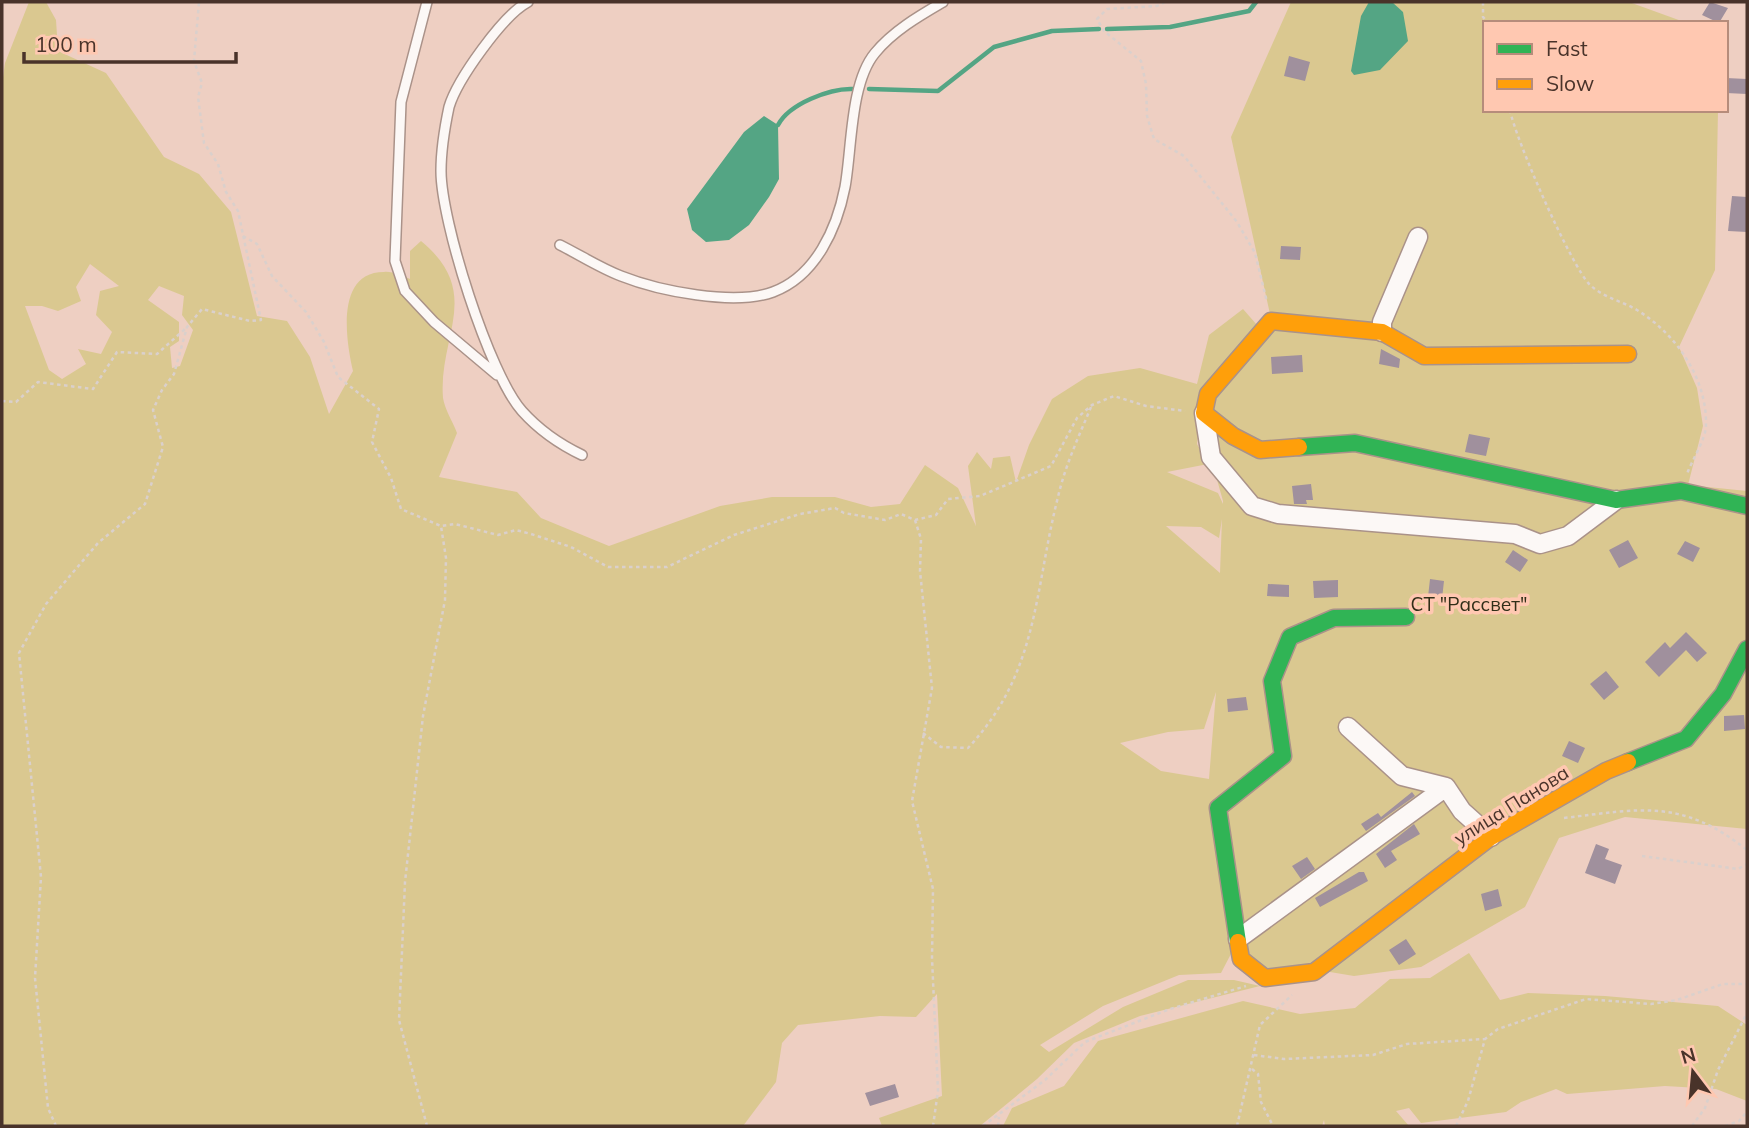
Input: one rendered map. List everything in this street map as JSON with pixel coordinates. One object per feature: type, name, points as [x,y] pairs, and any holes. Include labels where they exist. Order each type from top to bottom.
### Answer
[{"type":"street","points":[[1382,332],[1381,322],[1418,237]]},
{"type":"street","points":[[1616,500],[1568,536],[1541,544],[1516,534],[1278,514],[1252,506],[1211,457],[1204,414],[1208,394],[1271,321],[1382,332],[1424,356],[1628,354]]},
{"type":"street","points":[[1204,414],[1233,436],[1260,450],[1355,443],[1616,500],[1681,491],[1747,506]]},
{"type":"street","points":[[1265,978],[1241,959],[1219,807],[1283,756],[1272,681],[1290,637],[1334,618],[1406,617]]},
{"type":"street","name":"улица Панова","points":[[1265,978],[1314,972],[1491,837],[1606,771],[1686,739],[1723,694],[1747,649]]},
{"type":"street","points":[[1348,727],[1402,776],[1446,787],[1462,811],[1491,837]]},
{"type":"street","points":[[1238,939],[1446,787]]},
{"type":"lane","points":[[428,2],[401,102],[396,261],[405,290],[434,322],[499,376]]},
{"type":"lane","points":[[528,2],[495,32],[450,106],[441,172],[449,223],[499,376],[522,411],[557,444],[582,455]]},
{"type":"lane","points":[[559,245],[621,276],[676,291],[720,298],[773,292],[805,272],[828,242],[845,189],[861,83],[874,54],[906,24],[943,2]]},
{"type":"path","points":[[2,401],[16,402],[38,382],[93,389],[117,352],[157,354],[187,327],[202,309],[250,321],[261,320],[238,211],[226,192],[218,164],[204,143],[198,97],[202,83],[194,61],[199,2]]},
{"type":"path","points":[[1165,2],[1157,6],[1107,9],[1097,19],[1104,31],[1140,61],[1146,84],[1146,116],[1154,139],[1184,156],[1237,222],[1255,253],[1271,321]]},
{"type":"path","points":[[1483,2],[1483,17],[1486,21]]},
{"type":"path","points":[[1511,112],[1546,202],[1580,271],[1591,285],[1609,299],[1637,310],[1670,338],[1684,352],[1698,378],[1707,426],[1681,491]]},
{"type":"path","points":[[243,236],[257,244],[272,276],[306,312],[324,342],[338,377],[379,409],[372,442],[391,478],[401,509],[441,526],[455,524],[498,534],[516,530],[571,547],[608,567],[667,567],[734,535],[811,512],[835,508],[844,513],[885,520],[901,514],[915,520],[936,515],[948,499],[980,496],[1051,466],[1077,418],[1092,405],[1114,396],[1146,406],[1204,414]]},
{"type":"path","points":[[56,1126],[48,1108],[35,978],[41,877],[19,653],[46,604],[98,543],[145,503],[163,447],[153,410],[162,390],[174,374],[187,327]]},
{"type":"path","points":[[923,733],[942,747],[968,748],[989,725],[1013,687],[1037,607],[1058,495],[1092,405]]},
{"type":"path","points":[[915,520],[921,539],[920,571],[932,688],[912,801],[933,889],[932,958],[938,1091],[933,1126]]},
{"type":"path","points":[[427,1126],[399,1020],[405,883],[421,730],[445,600],[446,558],[441,526]]},
{"type":"path","points":[[1553,818],[1657,808],[1720,829],[1747,850]]},
{"type":"path","points":[[1642,856],[1738,869],[1747,864]]},
{"type":"path","points":[[983,1126],[999,1117],[1085,1042],[1265,978]]},
{"type":"path","points":[[1254,1055],[1284,1059],[1373,1055],[1407,1044],[1485,1039],[1498,1029],[1586,999],[1651,1003],[1677,1000],[1723,984],[1747,984]]},
{"type":"path","points":[[1237,1126],[1260,1025],[1297,990]]},
{"type":"path","points":[[1692,1126],[1705,1108],[1718,1070],[1747,1013]]},
{"type":"path","points":[[1456,1126],[1468,1101],[1485,1039]]},
{"type":"path","points":[[1251,1068],[1258,1074],[1261,1102],[1273,1126]]},
{"type":"path","points":[[1725,1126],[1739,1121],[1747,1112]]},
{"type":"path","points":[[998,1126],[999,1117]]},
{"type":"green space","name":"СТ \"Рассвет\"","points":[[29,2],[46,2],[56,20],[58,51],[106,73],[164,157],[199,174],[231,212],[257,316],[287,321],[310,357],[329,414],[353,371],[347,326],[351,295],[358,283],[368,275],[387,272],[410,279],[410,251],[421,241],[440,260],[450,279],[454,297],[454,316],[443,376],[443,398],[457,433],[439,477],[517,492],[541,518],[609,546],[720,506],[772,497],[835,497],[871,507],[900,504],[925,465],[958,488],[976,526],[968,466],[977,452],[991,469],[993,458],[1010,456],[1016,482],[1029,445],[1052,399],[1088,376],[1140,368],[1197,384],[1209,335],[1243,309],[1257,325],[1270,314],[1231,137],[1291,2],[1629,2],[1681,21],[1483,21],[1483,112],[1718,112],[1715,270],[1679,347],[1697,388],[1703,426],[1688,485],[1747,491],[1747,829],[1625,817],[1559,838],[1525,907],[1421,967],[1354,976],[1306,968],[1258,969],[1233,950],[1221,973],[1179,975],[1103,1006],[1040,1045],[1049,1052],[1123,1007],[1188,980],[1234,980],[1260,986],[1140,1016],[1074,1043],[1037,1079],[980,1126],[882,1126],[879,1118],[942,1096],[937,994],[916,1017],[880,1016],[798,1025],[782,1043],[776,1082],[743,1126],[2,1126],[2,85],[5,63]],"holes":[[[90,264],[119,286],[100,291],[96,315],[112,332],[101,354],[78,349],[86,364],[62,379],[49,370],[25,306],[42,306],[58,311],[81,301],[76,287]],[[159,286],[184,296],[182,315],[193,330],[180,366],[172,368],[170,347],[179,341],[179,322],[148,300]],[[1200,419],[1223,501],[1223,504],[1218,493],[1167,472],[1208,464],[1197,444]],[[1222,519],[1220,573],[1166,526],[1201,527],[1219,538]],[[1216,692],[1209,779],[1161,771],[1120,743],[1168,732],[1204,729]]]},
{"type":"green space","points":[[1469,953],[1500,1000],[1528,993],[1605,996],[1718,1006],[1747,1025],[1747,1101],[1716,1089],[1665,1086],[1567,1094],[1556,1089],[1521,1102],[1506,1112],[1421,1123],[1409,1108],[1396,1111],[1409,1126],[1325,1126],[1324,1120],[1322,1126],[1003,1126],[1012,1108],[1064,1086],[1098,1041],[1243,1001],[1300,1014],[1355,1008],[1390,979],[1430,978]]},
{"type":"shaded area","points":[[1369,2],[1392,2],[1403,12],[1408,41],[1380,70],[1354,75],[1351,71],[1361,16]]},
{"type":"shaded area","points":[[764,116],[778,125],[779,179],[749,225],[729,240],[706,242],[692,230],[687,209],[744,132]]},
{"type":"building","points":[[1710,2],[1728,8],[1720,21],[1702,15]]},
{"type":"building","points":[[1289,56],[1310,62],[1305,81],[1284,76]]},
{"type":"building","points":[[1728,78],[1747,79],[1747,94],[1728,93]]},
{"type":"building","points":[[1732,196],[1747,197],[1747,232],[1728,231]]},
{"type":"building","points":[[1281,246],[1301,247],[1300,260],[1280,259]]},
{"type":"building","points":[[1381,349],[1400,359],[1399,368],[1379,364]]},
{"type":"building","points":[[1302,355],[1303,372],[1272,374],[1271,357]]},
{"type":"building","points":[[1469,434],[1490,438],[1486,456],[1465,452]]},
{"type":"building","points":[[1311,484],[1313,500],[1306,500],[1307,504],[1294,504],[1292,486]]},
{"type":"building","points":[[1628,540],[1638,558],[1619,568],[1609,550]]},
{"type":"building","points":[[1685,541],[1700,548],[1693,562],[1677,554]]},
{"type":"building","points":[[1513,550],[1528,560],[1520,572],[1505,562]]},
{"type":"building","points":[[1430,579],[1444,581],[1442,599],[1428,597]]},
{"type":"building","points":[[1338,580],[1338,597],[1314,598],[1313,581]]},
{"type":"building","points":[[1268,584],[1289,585],[1289,597],[1267,596]]},
{"type":"building","points":[[1686,632],[1707,653],[1697,662],[1686,650],[1659,677],[1645,662],[1665,642],[1670,648]]},
{"type":"building","points":[[1606,671],[1619,687],[1604,700],[1590,684]]},
{"type":"building","points":[[1246,697],[1248,710],[1228,712],[1227,699]]},
{"type":"building","points":[[1744,715],[1745,729],[1724,731],[1724,716]]},
{"type":"building","points":[[1569,741],[1585,748],[1578,763],[1562,756]]},
{"type":"building","points":[[1412,792],[1415,796],[1366,831],[1361,824],[1378,813],[1381,817]]},
{"type":"building","points":[[1414,824],[1420,834],[1391,851],[1397,860],[1385,868],[1376,854]]},
{"type":"building","points":[[1596,844],[1609,849],[1605,859],[1622,865],[1615,884],[1585,873]]},
{"type":"building","points":[[1307,857],[1315,869],[1301,879],[1292,866]]},
{"type":"building","points":[[1359,872],[1364,872],[1368,881],[1320,907],[1315,898]]},
{"type":"building","points":[[1498,889],[1502,906],[1485,911],[1481,894]]},
{"type":"building","points":[[1406,939],[1416,954],[1399,965],[1389,950]]},
{"type":"building","points":[[895,1084],[899,1097],[870,1106],[865,1093]]},
{"type":"waterway","points":[[1107,29],[1170,27],[1249,11],[1256,2]]},
{"type":"waterway","points":[[869,89],[938,91],[994,47],[1052,31],[1099,29]]},
{"type":"waterway","points":[[778,125],[783,117],[800,104],[822,94],[853,89]]},
{"type":"traffic: fast","points":[[1299,447],[1355,443],[1616,500],[1681,491],[1747,506]]},
{"type":"traffic: fast","points":[[1238,942],[1218,808],[1283,756],[1272,681],[1290,637],[1334,618],[1406,617]]},
{"type":"traffic: fast","points":[[1628,762],[1686,739],[1723,694],[1747,649]]},
{"type":"traffic: slow","points":[[1299,447],[1260,450],[1233,436],[1204,413],[1208,394],[1271,321],[1382,332],[1424,356],[1628,354]]},
{"type":"traffic: slow","points":[[1238,942],[1241,959],[1265,978],[1314,972],[1491,837],[1606,771],[1628,762]]}]
